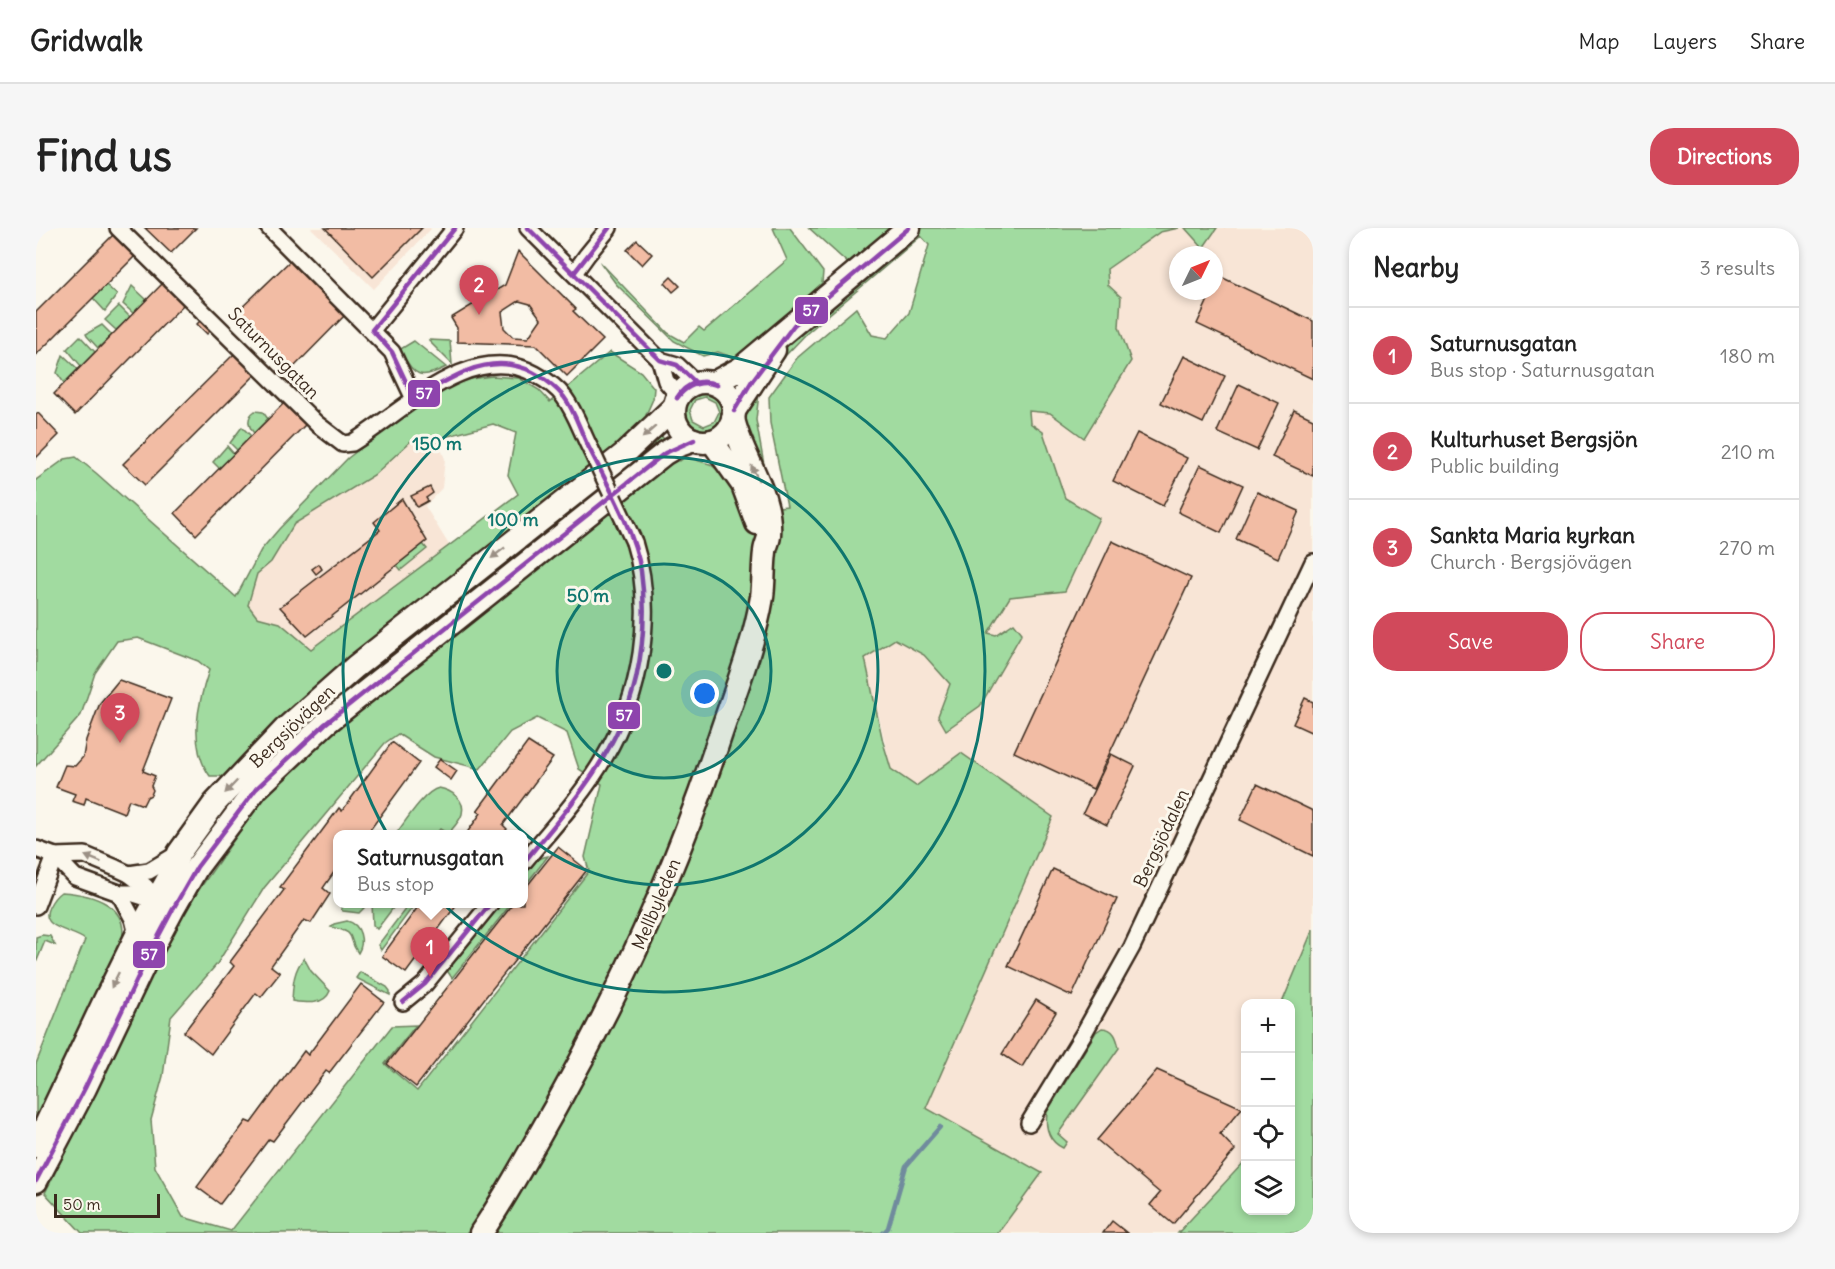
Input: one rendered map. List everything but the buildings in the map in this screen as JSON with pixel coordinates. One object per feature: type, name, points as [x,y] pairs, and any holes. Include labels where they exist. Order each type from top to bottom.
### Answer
[{"type":"street","name":"Saturnusgatan","points":[[118,228],[318,424],[343,444],[352,443],[414,399],[456,375],[482,366],[514,365],[542,378],[563,396],[571,408],[634,542],[641,563],[644,615],[639,659],[632,691],[620,726],[604,759],[568,810],[528,857]]},
{"type":"street","points":[[269,228],[392,352],[414,399]]},
{"type":"street","points":[[372,330],[455,228]]},
{"type":"street","points":[[528,228],[660,360],[666,381],[690,392],[728,394],[732,402],[733,415]]},
{"type":"street","points":[[574,273],[609,228]]},
{"type":"street","name":"Bergsjövägen","points":[[36,1181],[85,1088],[148,956],[179,853],[215,803],[285,729],[388,640],[623,455],[690,392],[740,369],[909,228]]},
{"type":"street","name":"Bergsjövägen","points":[[36,1146],[137,934],[197,867],[256,789],[300,746],[403,661],[665,453],[677,446],[703,441],[725,433],[733,415],[758,374],[794,325]]},
{"type":"street","points":[[660,360],[677,365],[690,392]]},
{"type":"street","points":[[690,392],[675,422],[679,430],[703,441]]},
{"type":"street","name":"Mellbyleden","points":[[481,1233],[529,1155],[585,1053],[627,969],[666,883],[712,760],[756,628],[764,581],[765,550],[770,537],[760,482],[738,439],[733,415]]},
{"type":"street","name":"Mellbyleden","points":[[703,441],[743,485],[756,519],[759,538],[765,550]]},
{"type":"street","name":"Bergsjödalen","points":[[1029,1123],[1084,1034],[1132,947],[1313,562]]},
{"type":"street","points":[[36,849],[55,856],[85,855],[129,874],[165,904]]},
{"type":"street","points":[[129,874],[149,871],[179,853]]},
{"type":"street","points":[[55,856],[75,876],[120,892],[131,893],[165,904]]},
{"type":"street","points":[[36,906],[55,856]]},
{"type":"street","points":[[120,892],[133,919],[137,934]]},
{"type":"street","points":[[403,1002],[425,984],[486,908]]},
{"type":"shaded area","points":[[311,228],[430,228],[431,229],[374,289]]},
{"type":"shaded area","points":[[1185,228],[1201,246],[1169,246],[1169,300],[1223,300],[1223,246],[1204,246],[1217,228],[1313,228],[1313,929],[1284,999],[1241,999],[1241,1165],[1178,1233],[998,1233],[1042,1173],[926,1108],[1053,817],[916,786],[891,769],[865,657],[895,638],[924,655],[950,684],[938,716],[996,635],[987,633],[1010,597],[1065,590],[1099,518],[1065,498],[1043,432],[1030,423],[1029,410],[1050,413],[1084,438],[1131,361],[1119,327],[1121,297],[1108,285],[1107,269],[1160,232]]},
{"type":"shaded area","points":[[437,439],[445,459],[442,488],[425,506],[449,545],[311,649],[280,623],[257,617],[248,605],[257,574],[271,562],[294,524],[374,475],[411,441]]},
{"type":"green space","points":[[773,228],[790,228],[823,272],[822,283],[740,360],[718,352],[703,356],[674,341],[616,284],[600,262],[668,333],[684,342],[699,327],[704,331],[787,260]]},
{"type":"green space","points":[[809,228],[896,228],[851,266]]},
{"type":"green space","points":[[914,228],[1179,228],[1160,232],[1107,269],[1108,285],[1121,297],[1119,327],[1131,361],[1084,438],[1050,413],[1029,411],[1030,423],[1043,432],[1065,498],[1099,518],[1065,591],[1010,597],[988,633],[996,635],[1014,623],[1022,633],[980,706],[946,730],[938,716],[950,684],[924,655],[895,639],[865,658],[891,769],[916,786],[961,753],[1053,817],[926,1108],[1042,1173],[998,1233],[82,1233],[45,1193],[184,911],[257,807],[243,796],[170,885],[237,790],[220,776],[210,776],[199,751],[197,724],[201,696],[209,670],[198,661],[138,638],[117,641],[95,673],[81,715],[36,766],[36,480],[65,459],[76,457],[236,597],[261,550],[279,529],[348,458],[422,401],[456,381],[492,376],[519,378],[539,390],[550,402],[610,352],[641,372],[654,388],[653,399],[646,415],[680,461],[685,457],[710,464],[729,479],[723,446],[731,441],[762,509],[787,506],[770,423],[769,397],[797,358],[856,308],[872,335],[887,338],[909,313],[929,245],[921,236],[806,334],[786,355],[767,381],[775,360],[785,348]],"holes":[[[493,424],[516,433],[508,475],[518,494],[311,649],[280,623],[257,617],[248,605],[257,574],[271,562],[294,524],[374,475],[411,441],[437,439]],[[537,718],[567,733],[579,769],[602,784],[585,857],[589,871],[417,1091],[385,1064],[416,1025],[392,1026],[231,1231],[183,1217],[155,1167],[151,1120],[163,1076],[171,1017],[217,964],[264,888],[385,743],[398,734],[434,757],[480,769],[510,732]]]},
{"type":"green space","points":[[1185,228],[1217,228],[1204,246],[1201,246]]},
{"type":"green space","points":[[106,285],[117,295],[105,311],[93,298]]},
{"type":"green space","points":[[132,286],[147,300],[133,313],[123,304]]},
{"type":"green space","points":[[119,306],[130,317],[116,330],[105,320]]},
{"type":"green space","points":[[102,325],[112,335],[98,348],[86,334]]},
{"type":"green space","points":[[80,336],[95,352],[81,366],[67,349]]},
{"type":"green space","points":[[429,340],[450,341],[452,364],[430,342]]},
{"type":"green space","points":[[414,341],[446,367],[423,375],[413,370],[399,350]]},
{"type":"green space","points":[[63,355],[78,369],[64,383],[57,373]]},
{"type":"green space","points":[[702,393],[716,397],[722,409],[719,423],[709,429],[704,429],[690,423],[685,412],[690,399]],"holes":[[[705,397],[715,402],[719,412],[714,422],[704,426],[693,420],[690,410],[695,400]]]},
{"type":"green space","points":[[759,393],[756,420],[769,493],[744,443],[744,413]]},
{"type":"green space","points":[[255,411],[263,412],[268,419],[254,433],[249,422],[250,416]]},
{"type":"green space","points":[[242,427],[251,436],[237,450],[230,443]]},
{"type":"green space","points":[[227,446],[234,454],[219,468],[213,462]]},
{"type":"green space","points":[[423,544],[427,549],[401,570],[397,565]]},
{"type":"green space","points":[[439,788],[453,793],[462,804],[461,817],[451,830],[399,830],[421,801],[433,790]]},
{"type":"green space","points":[[548,856],[528,882],[528,868],[542,857]]},
{"type":"green space","points":[[61,892],[97,899],[107,904],[121,920],[123,931],[121,945],[36,1122],[36,1064],[85,940],[59,928],[48,920],[49,907]]},
{"type":"green space","points":[[342,908],[364,908],[359,913]]},
{"type":"green space","points":[[372,908],[393,908],[377,929],[373,925]]},
{"type":"green space","points":[[406,908],[412,908],[381,950],[378,945]]},
{"type":"green space","points":[[496,908],[508,908],[452,978],[448,972],[450,964],[457,959]]},
{"type":"green space","points":[[347,921],[356,926],[360,934],[361,944],[358,953],[349,934],[331,927]]},
{"type":"green space","points":[[1313,929],[1313,1233],[1178,1233],[1241,1165],[1241,1215],[1295,1215],[1295,999],[1284,999]]},
{"type":"green space","points":[[50,936],[55,945],[45,941],[36,963],[36,937]]},
{"type":"green space","points":[[304,958],[311,971],[330,991],[324,999],[309,1003],[292,1001],[296,973]]},
{"type":"green space","points":[[360,972],[387,987],[390,995],[356,978]]},
{"type":"green space","points":[[1102,1028],[1112,1032],[1119,1048],[1058,1134],[1067,1142],[1063,1148],[1054,1142],[1049,1133],[1047,1112],[1096,1032]]},
{"type":"waterway","points":[[883,1233],[888,1228],[906,1166],[940,1127]]},
{"type":"transit line","name":"57","points":[[455,228],[372,330],[392,352],[414,399],[460,374],[498,364],[526,369],[540,376],[559,391],[571,407],[626,522],[637,555],[643,584],[643,625],[639,666],[628,706],[618,731],[591,777],[528,857]]},
{"type":"transit line","name":"57","points":[[528,228],[660,360],[677,365],[696,383]]},
{"type":"transit line","name":"57","points":[[574,273],[609,228]]},
{"type":"transit line","name":"57","points":[[734,411],[752,381],[794,325],[909,228]]},
{"type":"transit line","name":"57","points":[[677,398],[689,385],[694,383],[705,382],[717,385]]},
{"type":"transit line","name":"57","points":[[677,398],[685,390],[695,385],[705,383],[717,385]]},
{"type":"transit line","name":"57","points":[[36,1181],[85,1088],[173,909],[197,867],[256,789],[325,724],[665,453],[694,440]]},
{"type":"transit line","name":"57","points":[[403,1002],[425,984],[487,908]]},
{"type":"place","name":"Kulturhuset Bergsjön","points":[[479,315]]},
{"type":"place","name":"Sankta Maria kyrkan","points":[[120,743]]},
{"type":"place","name":"Saturnusgatan","points":[[430,977]]}]
